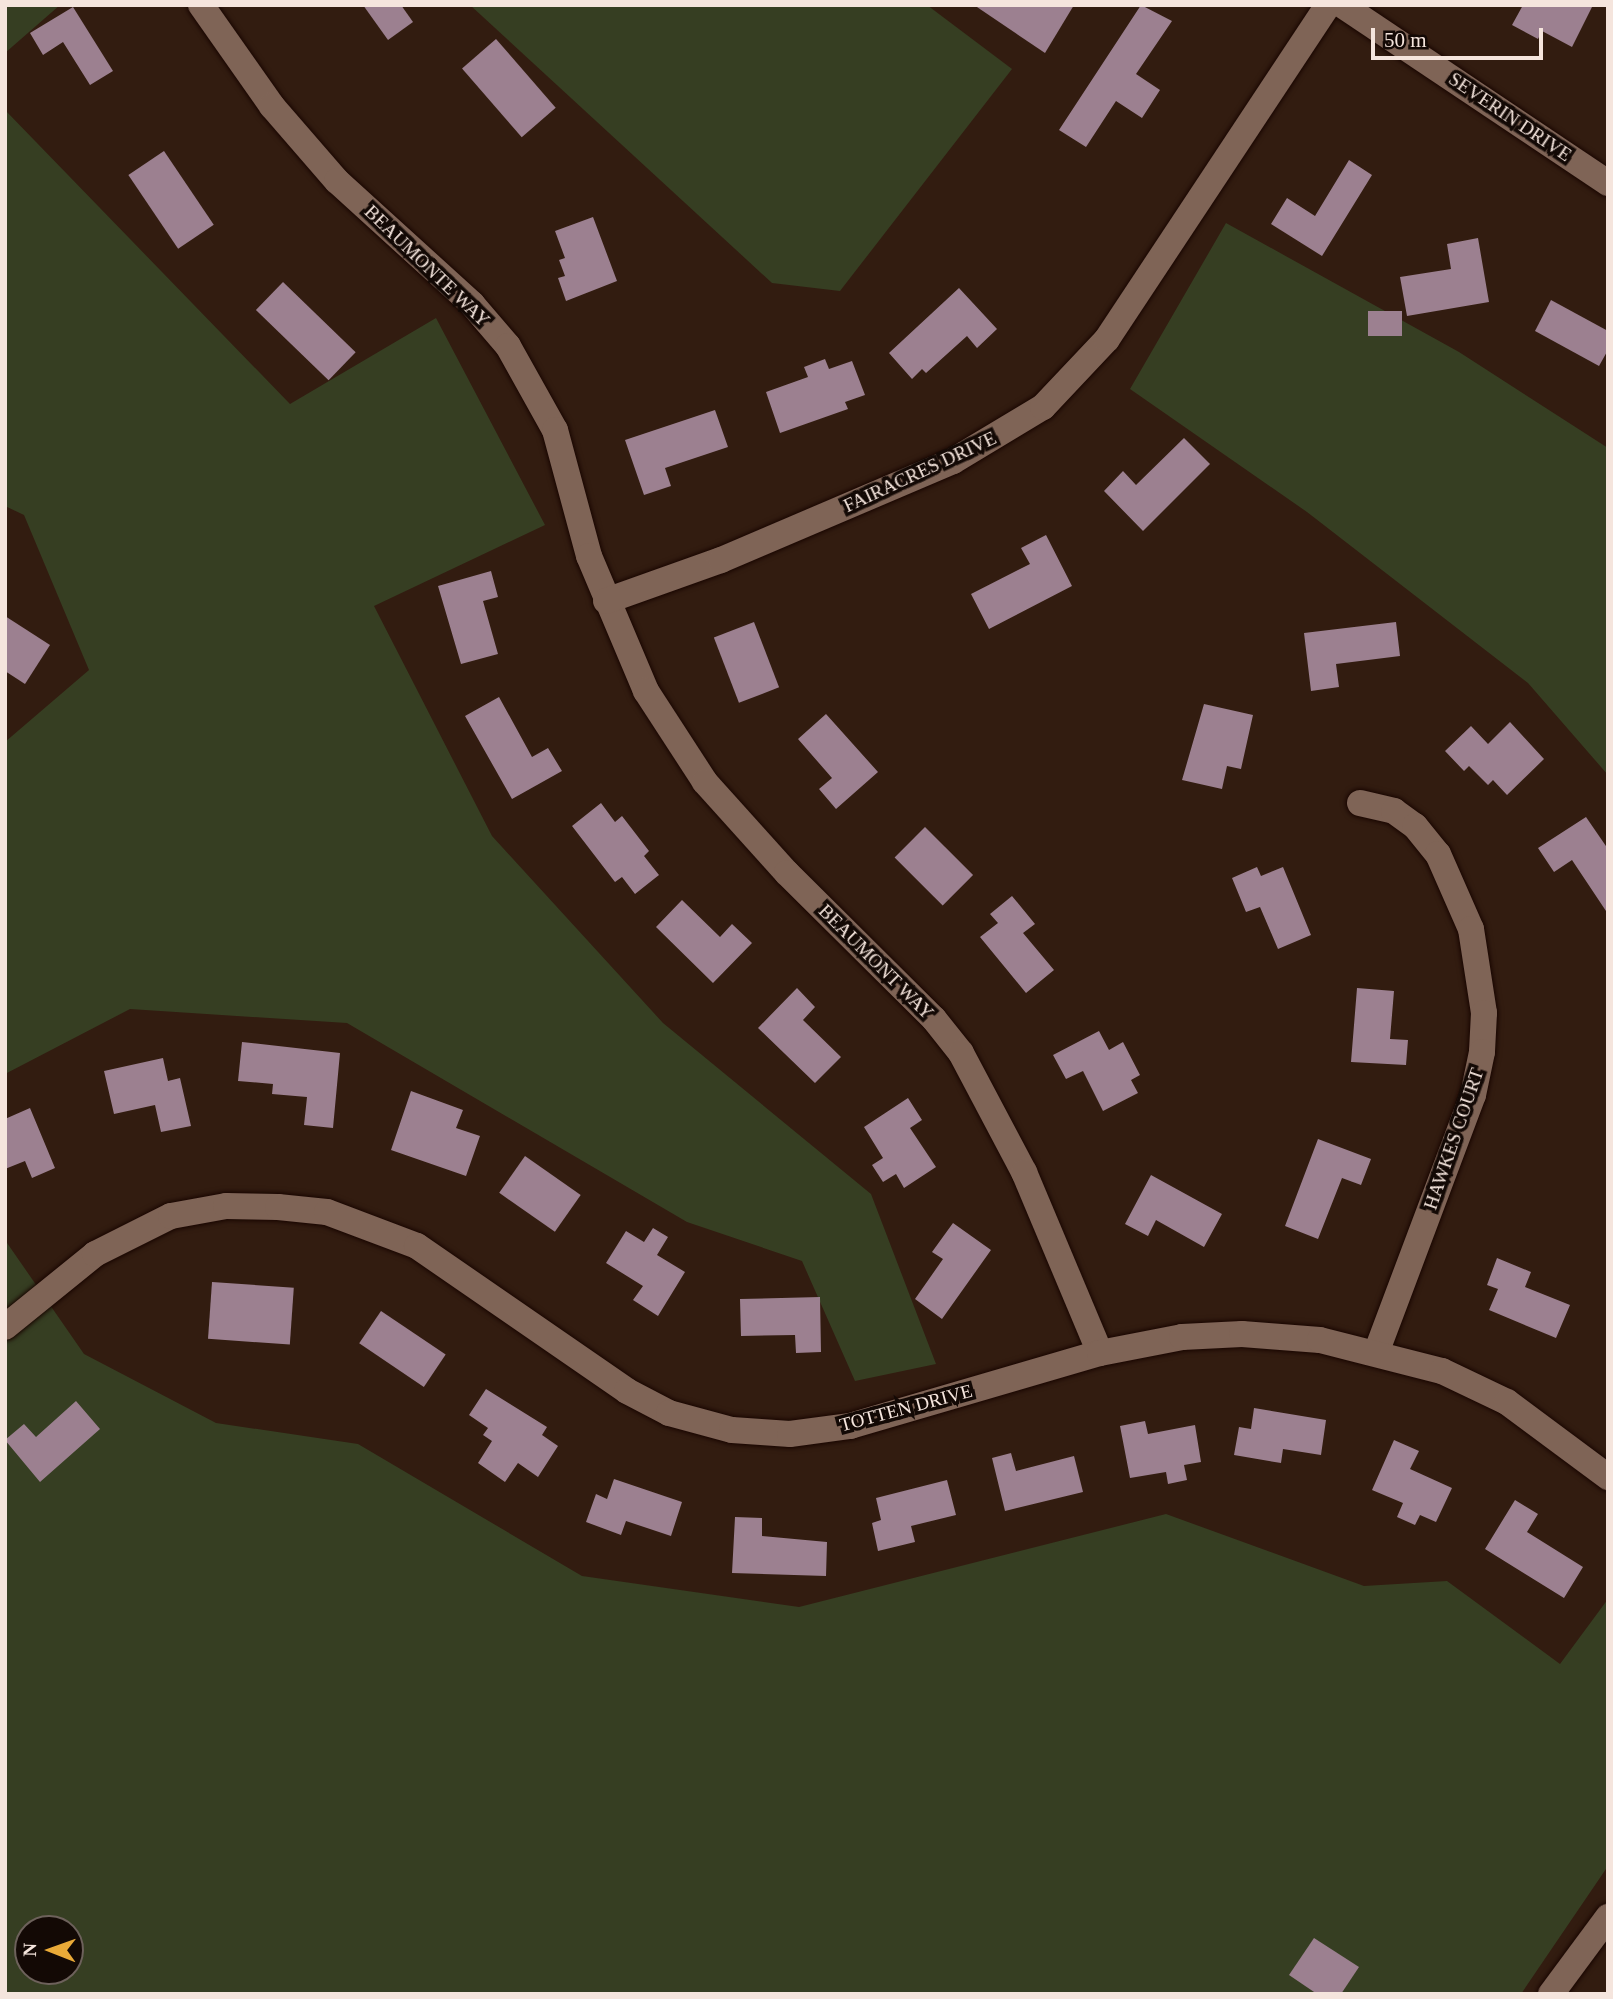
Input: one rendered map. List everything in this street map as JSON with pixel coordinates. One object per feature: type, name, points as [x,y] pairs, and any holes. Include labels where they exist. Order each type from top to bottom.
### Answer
[{"type":"street","name":"BEAUMONTE WAY","points":[[201,5],[272,107],[337,181],[472,304],[508,346],[555,430],[589,556],[606,601]]},
{"type":"street","name":"FAIRACRES DRIVE","points":[[606,601],[721,560],[953,461],[1043,407],[1107,339],[1328,5]]},
{"type":"street","name":"SEVERIN DRIVE","points":[[1342,5],[1608,183]]},
{"type":"street","name":"BEAUMONT WAY","points":[[606,601],[646,691],[705,782],[786,873],[934,1019],[961,1053],[1024,1172],[1100,1353]]},
{"type":"street","name":"HAWKES COURT","points":[[1360,803],[1394,811],[1415,826],[1438,854],[1471,929],[1484,1013],[1482,1052],[1473,1095],[1377,1351]]},
{"type":"street","name":"TOTTEN DRIVE","points":[[5,1327],[95,1254],[171,1216],[226,1206],[278,1206],[327,1212],[417,1246],[627,1391],[669,1413],[732,1430],[790,1434],[850,1426],[1100,1353],[1182,1337],[1242,1334],[1320,1340],[1377,1351],[1442,1371],[1507,1402],[1608,1477]]},
{"type":"street","points":[[1551,1994],[1608,1917]]},
{"type":"green space","points":[[5,5],[60,5],[5,53]]},
{"type":"green space","points":[[470,5],[927,5],[1012,69],[840,291],[772,283]]},
{"type":"green space","points":[[5,110],[290,404],[436,318],[545,525],[374,606],[492,836],[663,1023],[871,1194],[936,1364],[855,1381],[802,1261],[687,1222],[347,1023],[130,1009],[5,1074],[5,742],[89,670],[24,515],[5,506]]},
{"type":"green space","points":[[1226,223],[1459,352],[1608,448],[1608,775],[1528,683],[1307,512],[1130,389]]},
{"type":"green space","points":[[5,1240],[84,1354],[216,1423],[358,1444],[582,1576],[799,1607],[1166,1514],[1364,1586],[1447,1581],[1560,1664],[1608,1599],[1608,1866],[1521,1994],[5,1994]]},
{"type":"building","points":[[363,5],[401,5],[413,22],[388,40]]},
{"type":"building","points":[[974,5],[1074,5],[1045,53]]},
{"type":"building","points":[[1141,5],[1172,21],[1136,74],[1160,90],[1142,118],[1116,101],[1086,147],[1059,130]]},
{"type":"building","points":[[1523,5],[1593,5],[1572,47],[1542,31],[1538,39],[1512,25]]},
{"type":"building","points":[[73,7],[113,71],[90,85],[63,42],[43,55],[30,33]]},
{"type":"building","points":[[496,39],[556,108],[522,137],[462,69]]},
{"type":"building","points":[[164,151],[214,225],[178,249],[128,175]]},
{"type":"building","points":[[1349,160],[1372,175],[1322,256],[1271,224],[1287,198],[1315,216]]},
{"type":"building","points":[[593,217],[617,281],[566,301],[558,278],[565,276],[559,260],[565,258],[555,231]]},
{"type":"building","points":[[1478,238],[1489,302],[1407,316],[1400,277],[1451,269],[1447,244]]},
{"type":"building","points":[[283,282],[356,352],[329,380],[256,310]]},
{"type":"building","points":[[959,288],[997,329],[977,348],[967,336],[926,373],[922,369],[912,379],[889,353]]},
{"type":"building","points":[[1551,300],[1608,331],[1608,350],[1599,366],[1535,331]]},
{"type":"building","points":[[1368,311],[1402,311],[1402,336],[1368,336]]},
{"type":"building","points":[[825,359],[829,369],[852,361],[865,395],[845,402],[848,409],[780,433],[766,392],[808,377],[804,367]]},
{"type":"building","points":[[715,410],[728,447],[665,468],[671,486],[644,495],[625,440]]},
{"type":"building","points":[[1184,438],[1210,464],[1143,531],[1104,491],[1123,471],[1136,485]]},
{"type":"building","points":[[1046,535],[1072,586],[989,629],[971,594],[1030,564],[1021,548]]},
{"type":"building","points":[[491,571],[498,597],[483,601],[498,654],[461,664],[438,586]]},
{"type":"building","points":[[5,616],[50,645],[25,684],[5,671]]},
{"type":"building","points":[[754,622],[779,687],[739,703],[714,637]]},
{"type":"building","points":[[1396,622],[1400,656],[1336,664],[1339,687],[1311,691],[1304,633]]},
{"type":"building","points":[[499,697],[532,757],[548,748],[562,771],[512,799],[465,716]]},
{"type":"building","points":[[1204,704],[1253,715],[1241,769],[1227,766],[1222,789],[1182,780]]},
{"type":"building","points":[[826,714],[878,772],[836,809],[819,789],[832,778],[798,739]]},
{"type":"building","points":[[1510,722],[1544,759],[1507,795],[1493,780],[1488,785],[1469,766],[1464,771],[1445,751],[1471,726],[1488,744]]},
{"type":"building","points":[[601,803],[615,822],[622,816],[649,851],[644,856],[659,875],[635,894],[622,877],[615,882],[572,826]]},
{"type":"building","points":[[1586,817],[1608,849],[1608,914],[1572,860],[1554,872],[1538,848]]},
{"type":"building","points":[[925,827],[973,875],[943,905],[895,857]]},
{"type":"building","points":[[1257,867],[1261,876],[1283,867],[1311,935],[1278,949],[1260,907],[1246,912],[1232,878]]},
{"type":"building","points":[[1012,896],[1035,924],[1023,933],[1054,970],[1026,993],[980,937],[998,923],[990,914]]},
{"type":"building","points":[[682,900],[720,937],[732,924],[752,943],[713,983],[656,927]]},
{"type":"building","points":[[797,988],[815,1007],[803,1020],[841,1057],[815,1083],[758,1028]]},
{"type":"building","points":[[1357,988],[1394,991],[1390,1039],[1408,1040],[1406,1065],[1351,1062]]},
{"type":"building","points":[[1099,1031],[1109,1050],[1123,1042],[1140,1075],[1131,1080],[1138,1093],[1103,1111],[1083,1071],[1066,1079],[1053,1055]]},
{"type":"building","points":[[242,1042],[340,1053],[333,1128],[304,1125],[307,1097],[272,1094],[273,1084],[238,1081]]},
{"type":"building","points":[[163,1058],[168,1081],[180,1078],[191,1126],[161,1132],[155,1105],[114,1114],[104,1071]]},
{"type":"building","points":[[411,1091],[463,1110],[456,1128],[480,1136],[466,1176],[391,1150]]},
{"type":"building","points":[[908,1098],[922,1120],[910,1128],[936,1167],[904,1188],[896,1174],[883,1182],[872,1165],[883,1158],[864,1127]]},
{"type":"building","points":[[30,1108],[55,1168],[32,1178],[25,1161],[5,1169],[5,1119]]},
{"type":"building","points":[[1318,1139],[1371,1159],[1361,1185],[1342,1178],[1318,1239],[1285,1226]]},
{"type":"building","points":[[525,1156],[581,1195],[555,1232],[499,1193]]},
{"type":"building","points":[[1151,1175],[1222,1214],[1204,1247],[1156,1220],[1148,1236],[1125,1224]]},
{"type":"building","points":[[953,1223],[991,1250],[942,1319],[915,1299],[943,1259],[932,1252]]},
{"type":"building","points":[[653,1228],[668,1237],[657,1255],[685,1272],[658,1316],[633,1300],[643,1286],[606,1263],[626,1231],[644,1242]]},
{"type":"building","points":[[1497,1258],[1531,1272],[1525,1287],[1570,1305],[1556,1338],[1489,1310],[1498,1289],[1487,1285]]},
{"type":"building","points":[[212,1282],[294,1288],[290,1345],[208,1339]]},
{"type":"building","points":[[820,1297],[821,1352],[796,1353],[795,1335],[741,1336],[740,1299]]},
{"type":"building","points":[[381,1311],[446,1355],[424,1387],[359,1343]]},
{"type":"building","points":[[486,1389],[547,1427],[542,1435],[558,1446],[538,1477],[518,1463],[505,1482],[478,1463],[492,1441],[483,1435],[488,1428],[469,1415]]},
{"type":"building","points":[[76,1401],[100,1429],[40,1482],[5,1440],[24,1424],[36,1437]]},
{"type":"building","points":[[1254,1408],[1326,1420],[1321,1455],[1283,1449],[1281,1463],[1234,1455],[1239,1427],[1251,1429]]},
{"type":"building","points":[[1145,1421],[1148,1434],[1195,1425],[1201,1462],[1184,1465],[1187,1480],[1168,1484],[1166,1472],[1130,1478],[1120,1426]]},
{"type":"building","points":[[1394,1440],[1419,1451],[1410,1469],[1452,1488],[1436,1522],[1420,1515],[1415,1525],[1397,1517],[1403,1503],[1372,1490]]},
{"type":"building","points":[[1011,1453],[1016,1471],[1074,1456],[1083,1492],[1005,1511],[992,1458]]},
{"type":"building","points":[[614,1479],[682,1502],[671,1536],[626,1521],[621,1535],[586,1522],[596,1494],[607,1499]]},
{"type":"building","points":[[947,1480],[956,1515],[911,1526],[915,1542],[878,1551],[872,1523],[881,1520],[876,1498]]},
{"type":"building","points":[[1515,1500],[1538,1514],[1527,1532],[1583,1567],[1564,1598],[1485,1549]]},
{"type":"building","points":[[735,1517],[762,1518],[762,1536],[827,1542],[826,1576],[732,1573]]},
{"type":"building","points":[[1314,1938],[1359,1967],[1341,1994],[1317,1994],[1289,1975]]}]
